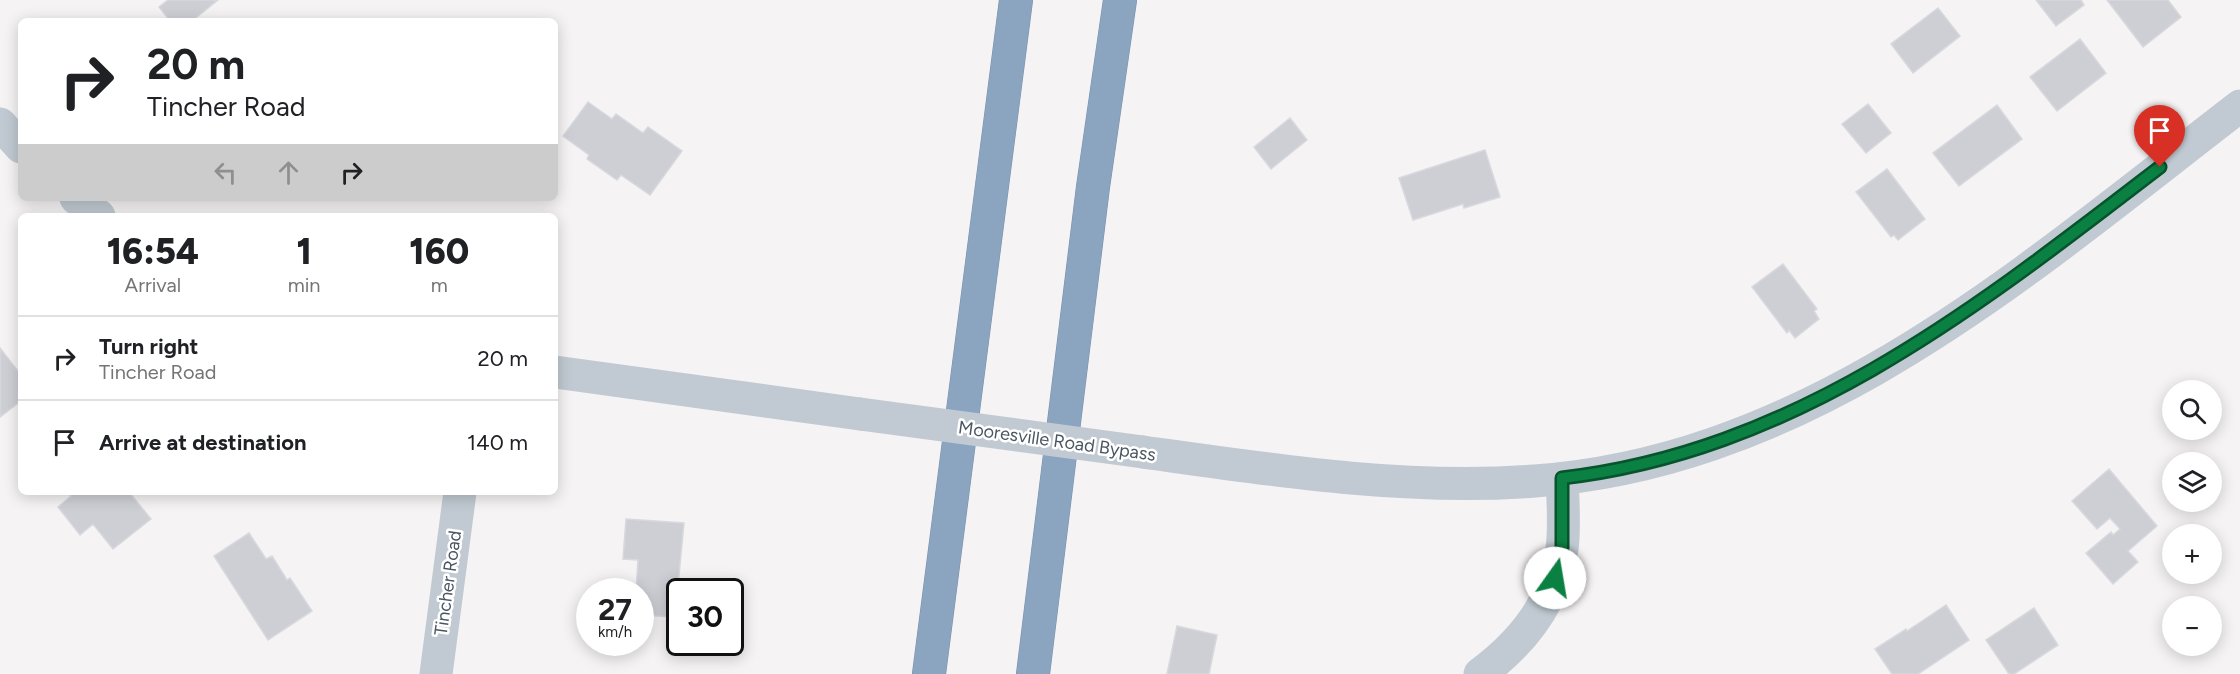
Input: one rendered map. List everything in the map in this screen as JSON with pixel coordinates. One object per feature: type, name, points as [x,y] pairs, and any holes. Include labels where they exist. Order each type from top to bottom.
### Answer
[{"type":"highway","points":[[929,674],[1016,0]]},
{"type":"highway","points":[[1033,674],[1093,188],[1120,0]]},
{"type":"street","points":[[1480,674],[1503,656],[1525,634],[1549,593],[1562,548],[1562,478],[1634,467],[1717,443],[1799,410],[1851,383],[1903,353],[1985,299],[2240,106]]},
{"type":"street","points":[[0,123],[18,144]]},
{"type":"street","points":[[80,201],[95,213]]},
{"type":"street","name":"Mooresville Road Bypass","points":[[558,372],[1254,467],[1397,481],[1533,482],[1562,478]]},
{"type":"street","name":"Tincher Road","points":[[436,674],[460,495]]},
{"type":"building","points":[[168,0],[218,0],[196,18],[168,18],[159,7]]},
{"type":"building","points":[[2036,0],[2081,0],[2084,5],[2056,26]]},
{"type":"building","points":[[2107,0],[2168,0],[2181,17],[2143,47]]},
{"type":"building","points":[[1938,8],[1960,36],[1913,73],[1891,44]]},
{"type":"building","points":[[2080,39],[2106,73],[2057,111],[2030,77]]},
{"type":"building","points":[[588,102],[612,119],[616,114],[643,133],[648,127],[682,151],[650,195],[621,175],[617,180],[587,159],[589,155],[563,136]]},
{"type":"building","points":[[1868,104],[1891,133],[1866,153],[1842,124]]},
{"type":"building","points":[[1997,105],[2022,139],[1959,186],[1933,153]]},
{"type":"building","points":[[1290,118],[1307,140],[1271,169],[1254,147]]},
{"type":"building","points":[[1485,150],[1500,197],[1464,208],[1463,204],[1413,220],[1399,178]]},
{"type":"building","points":[[1887,169],[1925,219],[1898,240],[1894,235],[1891,237],[1856,192]]},
{"type":"building","points":[[1783,264],[1817,309],[1814,311],[1819,319],[1795,338],[1789,330],[1787,333],[1752,287]]},
{"type":"building","points":[[0,348],[18,371],[18,403],[0,417]]},
{"type":"building","points":[[2109,469],[2157,526],[2128,551],[2138,562],[2113,584],[2086,553],[2111,532],[2113,535],[2120,529],[2110,518],[2097,529],[2072,501]]},
{"type":"building","points":[[131,495],[151,519],[113,549],[93,524],[80,535],[58,507],[71,496]]},
{"type":"building","points":[[626,519],[684,523],[679,578],[666,578],[666,616],[654,616],[654,578],[637,578],[638,560],[623,559]]},
{"type":"building","points":[[249,533],[266,559],[272,556],[287,580],[290,578],[312,611],[268,640],[214,556]]},
{"type":"building","points":[[1946,605],[1969,640],[1918,674],[1892,674],[1875,649]]},
{"type":"building","points":[[2034,608],[2058,645],[2014,674],[2009,674],[1986,640]]},
{"type":"building","points":[[1177,626],[1217,635],[1209,674],[1167,674]]},
{"type":"route","points":[[1555,578],[1562,548],[1564,517],[1562,478],[1634,467],[1717,443],[1825,397],[1903,353],[1965,313],[2047,254],[2160,167]]}]
